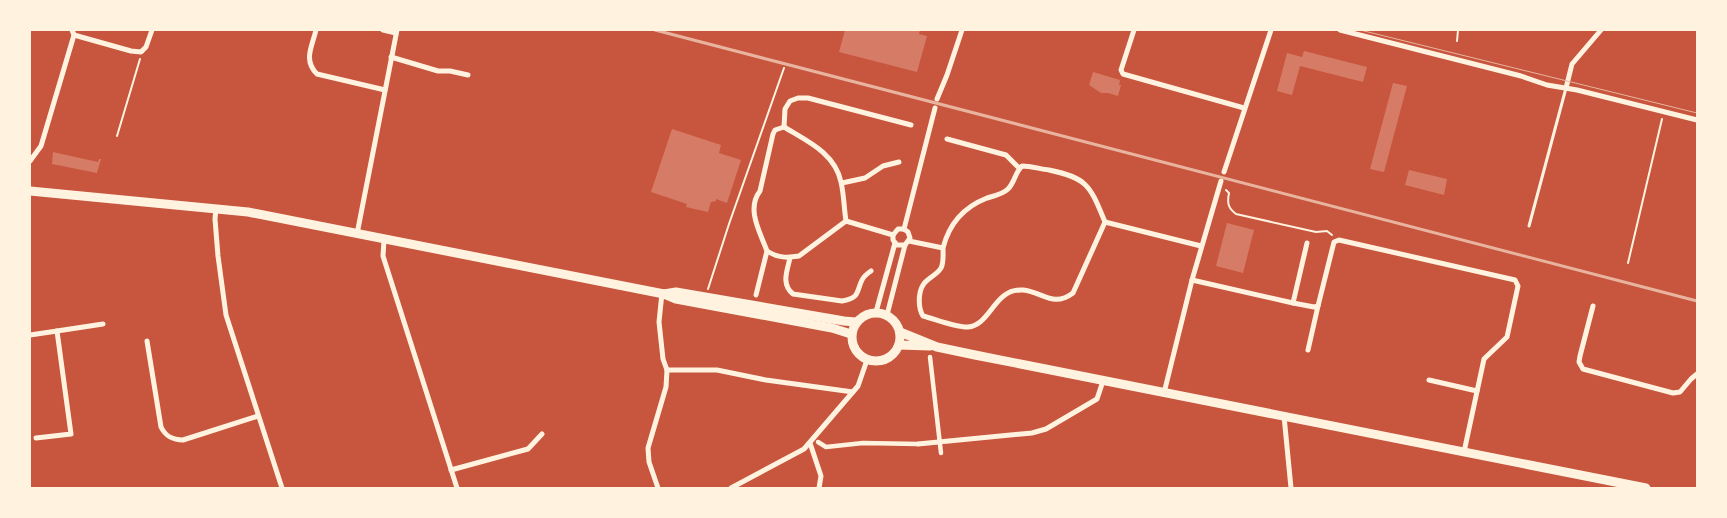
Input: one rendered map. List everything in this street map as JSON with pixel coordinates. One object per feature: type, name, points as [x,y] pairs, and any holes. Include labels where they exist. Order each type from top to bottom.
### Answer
[{"type":"main road","points":[[30,191],[248,212],[663,294],[676,299],[832,328],[851,334]]},
{"type":"main road","points":[[663,294],[676,292],[856,322]]},
{"type":"main road","points":[[876,312],[887,315],[896,324],[900,332],[899,345],[891,356],[886,359],[875,362],[867,360],[858,354],[854,348],[851,334],[856,322],[865,315],[876,312]]},
{"type":"main road","points":[[900,332],[937,347]]},
{"type":"main road","points":[[899,345],[937,347],[1103,382],[1646,488]]},
{"type":"street","points":[[30,161],[41,146],[73,32],[131,51],[141,52],[146,47],[152,30]]},
{"type":"street","points":[[316,30],[309,60],[310,67],[317,74],[385,90]]},
{"type":"street","points":[[357,234],[397,32],[383,30]]},
{"type":"street","points":[[937,99],[962,30]]},
{"type":"street","points":[[1134,30],[1121,70],[1123,74],[1244,108]]},
{"type":"street","points":[[1224,172],[1270,30]]},
{"type":"street","points":[[1340,30],[1512,73],[1547,84],[1697,120]]},
{"type":"street","points":[[1566,88],[1572,64],[1601,30]]},
{"type":"street","points":[[391,57],[438,71],[450,71],[468,75]]},
{"type":"street","points":[[784,127],[785,109],[790,101],[798,98],[808,98],[911,125]]},
{"type":"street","points":[[904,229],[935,108]]},
{"type":"street","points":[[756,295],[767,251],[754,214],[754,202],[760,191],[775,130],[784,127],[815,145],[829,157],[842,183],[846,221]]},
{"type":"street","points":[[947,139],[1006,154],[1019,168]]},
{"type":"street","points":[[842,183],[865,178],[883,166],[899,162]]},
{"type":"street","points":[[1105,222],[1073,293],[1066,299],[1058,301],[1023,290],[1010,291],[1003,296],[980,322],[966,328],[923,316],[920,311],[923,285],[937,274],[942,266],[944,259],[943,248],[949,230],[962,213],[978,202],[1008,189],[1019,168],[1022,166],[1076,177],[1088,188],[1105,222],[1202,246]]},
{"type":"street","points":[[1164,394],[1192,280],[1221,181]]},
{"type":"street","points":[[216,208],[218,256],[225,309],[282,488]]},
{"type":"street","points":[[846,221],[893,235]]},
{"type":"street","points":[[767,251],[781,257],[799,256],[846,221]]},
{"type":"street","points":[[887,315],[910,235],[904,229],[898,229],[893,235]]},
{"type":"street","points":[[876,312],[895,243],[893,235]]},
{"type":"street","points":[[384,240],[382,256],[457,488]]},
{"type":"street","points":[[1308,350],[1334,242],[1336,241],[1339,240],[1515,280],[1518,286],[1507,337],[1484,359],[1464,452]]},
{"type":"street","points":[[895,243],[900,246],[907,243],[943,248]]},
{"type":"street","points":[[1293,303],[1307,243]]},
{"type":"street","points":[[790,258],[785,280],[788,290],[793,294],[842,301],[850,300],[855,296],[864,277],[871,271]]},
{"type":"street","points":[[1192,280],[1293,303],[1318,306]]},
{"type":"street","points":[[658,488],[649,462],[648,448],[666,387],[667,370],[663,359],[659,322],[663,294]]},
{"type":"street","points":[[1593,306],[1579,362],[1583,369],[1673,394],[1680,392],[1697,374]]},
{"type":"street","points":[[30,335],[103,324]]},
{"type":"street","points":[[36,438],[71,434],[57,330]]},
{"type":"street","points":[[147,341],[162,427],[167,436],[175,440],[183,440],[258,416]]},
{"type":"street","points":[[930,357],[941,453]]},
{"type":"street","points":[[731,488],[804,449],[853,392],[861,379],[867,360]]},
{"type":"street","points":[[667,370],[716,370],[766,380],[853,392]]},
{"type":"street","points":[[1429,380],[1477,391]]},
{"type":"street","points":[[818,442],[826,448],[863,443],[918,444],[1032,433],[1043,430],[1097,399],[1103,382]]},
{"type":"street","points":[[1284,416],[1291,488]]},
{"type":"street","points":[[451,470],[528,450],[542,434]]},
{"type":"street","points":[[810,443],[821,476],[819,488]]},
{"type":"lane","points":[[1529,226],[1566,88]]},
{"type":"path","points":[[1457,42],[1458,30]]},
{"type":"path","points":[[117,136],[141,52]]},
{"type":"path","points":[[707,294],[729,224],[784,68]]},
{"type":"path","points":[[1628,263],[1664,112]]},
{"type":"path","points":[[1225,189],[1229,193],[1228,203],[1230,210],[1236,214],[1316,232],[1327,231],[1330,232],[1336,241]]},
{"type":"building","points":[[845,30],[920,30],[919,34],[927,36],[917,72],[839,52]]},
{"type":"building","points":[[1304,51],[1367,67],[1363,82],[1300,66],[1292,95],[1277,91],[1287,53],[1302,57]]},
{"type":"building","points":[[1093,72],[1120,80],[1119,85],[1121,85],[1118,96],[1101,93],[1089,85]]},
{"type":"building","points":[[1393,83],[1407,86],[1384,172],[1370,169]]},
{"type":"building","points":[[672,129],[721,145],[719,153],[741,160],[727,203],[716,199],[716,201],[711,202],[708,212],[686,207],[687,204],[651,192]]},
{"type":"building","points":[[53,152],[98,162],[101,159],[97,173],[52,164]]},
{"type":"building","points":[[1409,170],[1447,179],[1444,195],[1405,185]]},
{"type":"building","points":[[1227,223],[1254,230],[1243,273],[1216,266]]},
{"type":"tram line","points":[[1360,30],[1697,113]]},
{"type":"railway","points":[[655,30],[1697,301]]}]
